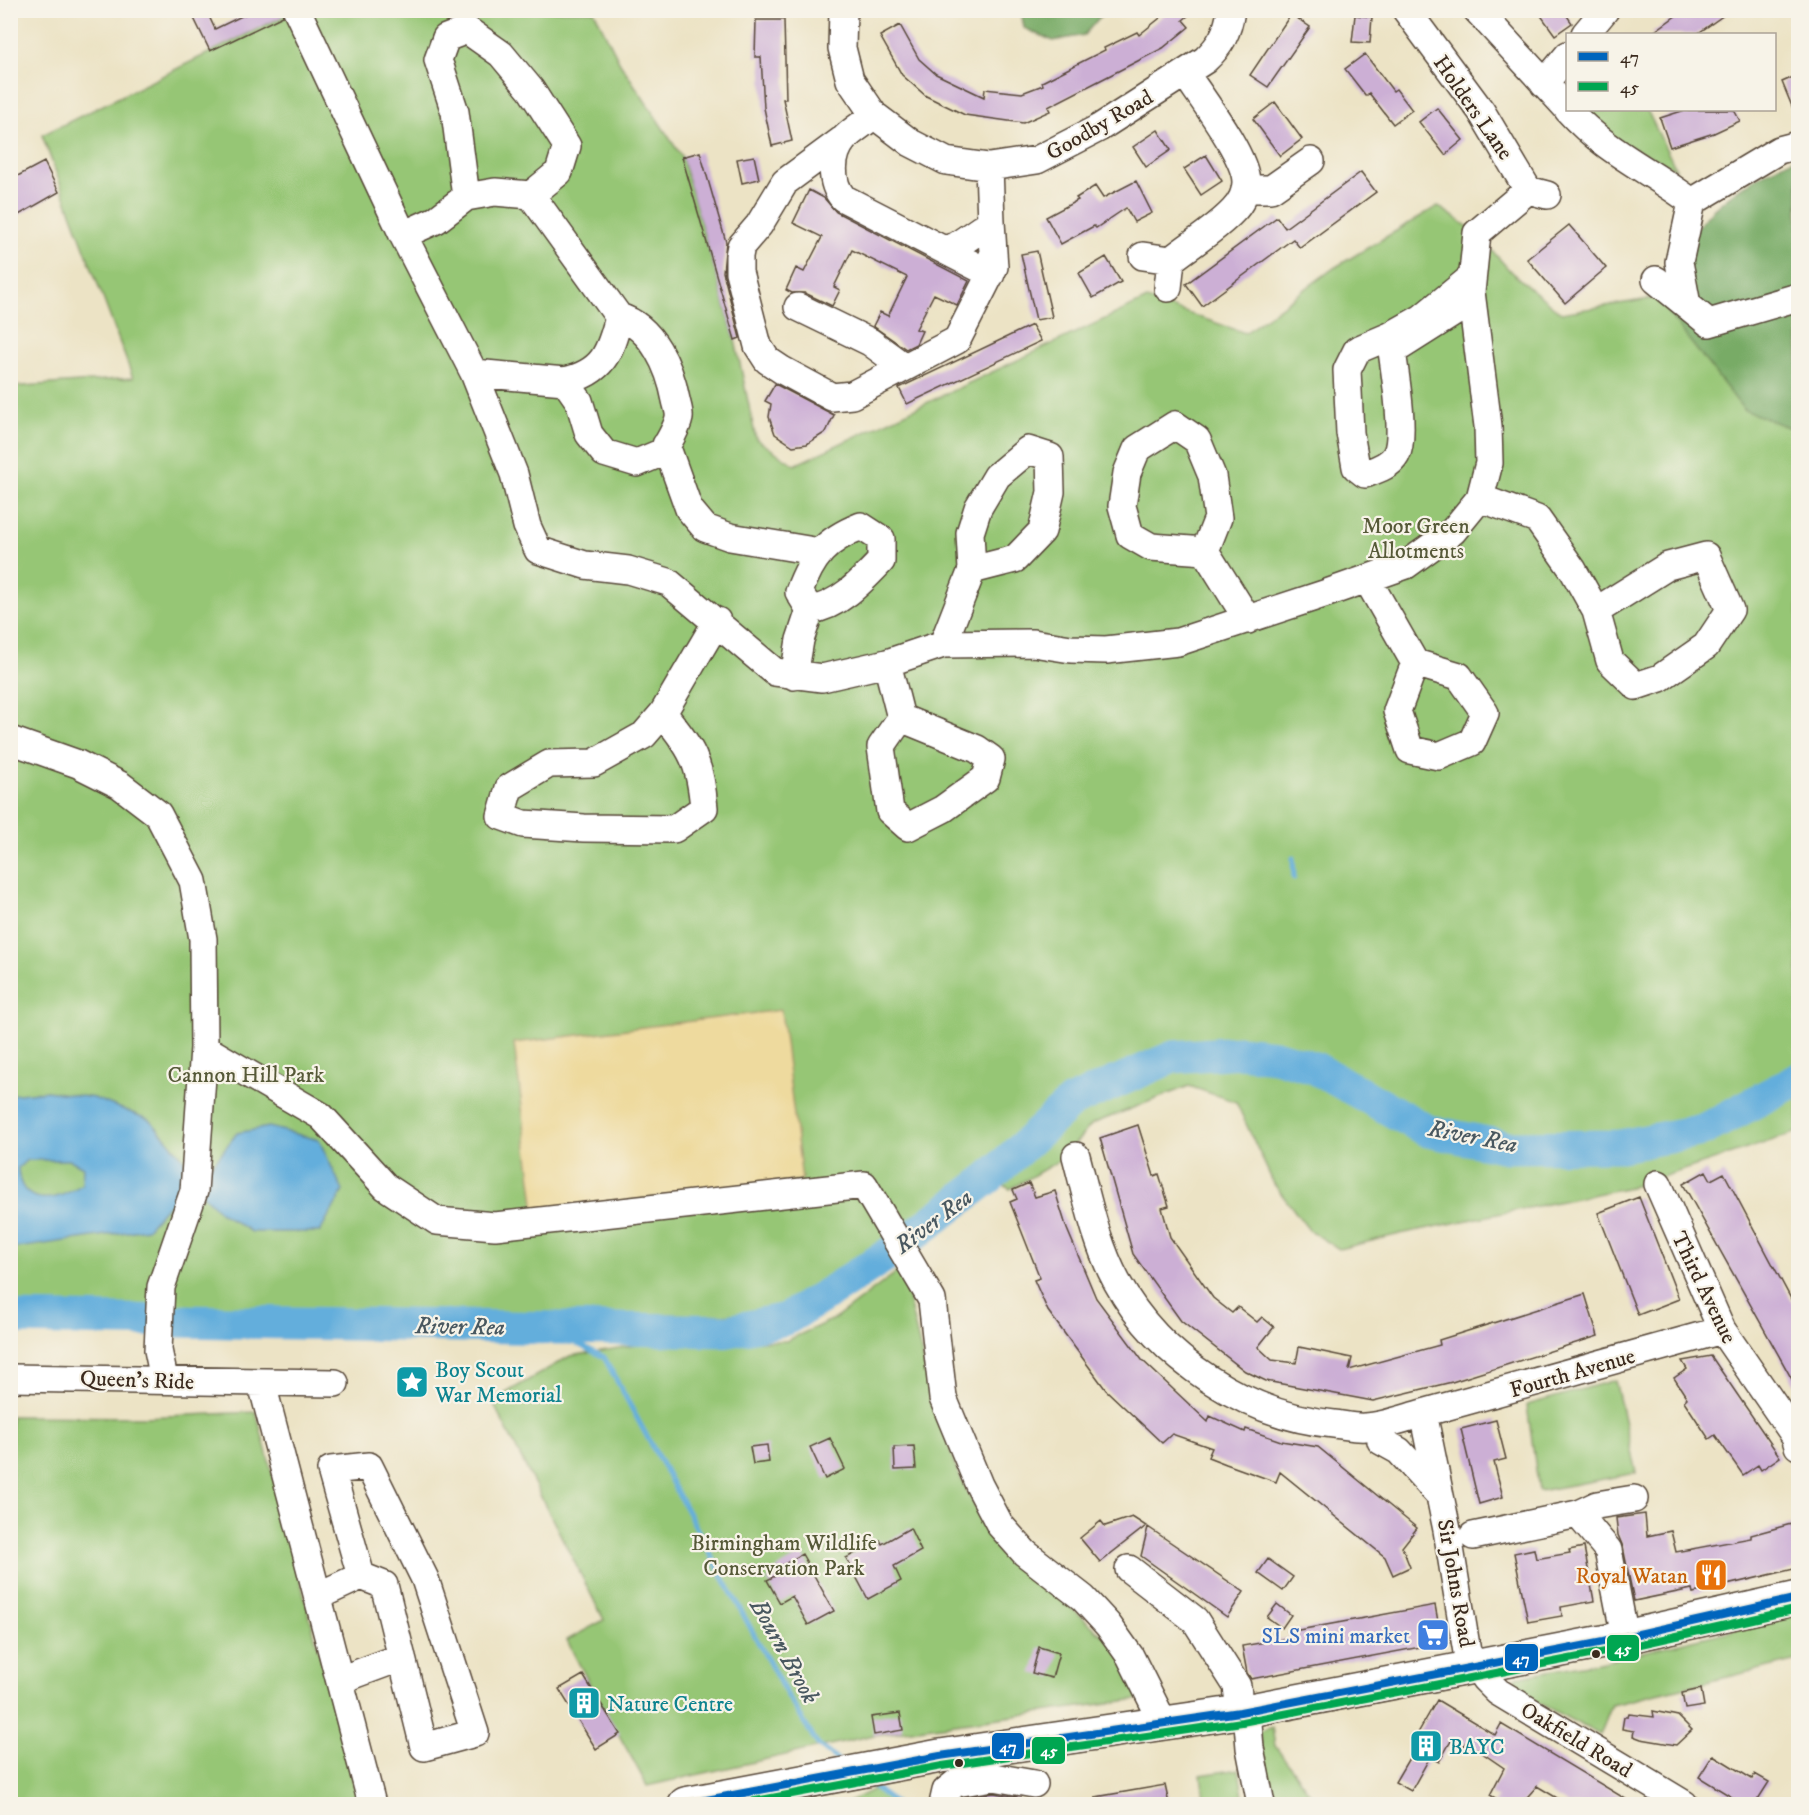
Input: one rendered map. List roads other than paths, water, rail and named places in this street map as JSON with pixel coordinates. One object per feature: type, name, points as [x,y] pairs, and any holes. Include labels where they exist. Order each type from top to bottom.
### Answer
[{"type":"main road","points":[[685,1804],[755,1797],[866,1769],[1244,1712],[1625,1637],[1798,1598]]},
{"type":"street","points":[[297,10],[403,235],[474,373],[514,474],[527,526],[538,550],[585,565],[628,570],[668,582],[717,621],[754,657],[775,672],[822,678],[887,663],[943,644],[1033,643],[1071,649],[1106,650],[1178,642],[1406,565],[1453,531],[1480,498],[1489,463],[1488,426],[1472,289]]},
{"type":"street","name":"Goodby Road","points":[[843,10],[842,48],[850,80],[874,115],[911,143],[946,161],[989,167],[1037,160],[1099,128],[1185,73],[1205,60],[1220,46],[1229,28],[1231,10]]},
{"type":"street","name":"Holders Lane","points":[[1406,10],[1481,111],[1537,192],[1477,233],[1472,289]]},
{"type":"street","points":[[1478,10],[1566,107]]},
{"type":"street","points":[[1586,33],[1605,10]]},
{"type":"street","points":[[403,235],[436,220],[466,197],[495,192],[531,195],[559,172],[567,146],[531,90],[501,54],[467,30],[446,38],[438,60],[455,112],[466,197]]},
{"type":"street","points":[[1544,84],[1566,58]]},
{"type":"street","points":[[1143,256],[1171,260],[1234,211],[1245,189],[1246,180],[1241,163],[1214,115],[1185,73]]},
{"type":"street","points":[[1570,111],[1601,142],[1625,160],[1692,202]]},
{"type":"street","points":[[874,115],[795,172],[785,182],[759,225],[741,246],[739,256],[742,282],[762,353],[782,370],[832,396],[852,395],[957,340],[994,267],[989,167]]},
{"type":"street","points":[[842,140],[834,160],[833,176],[834,188],[843,198]]},
{"type":"street","points":[[1687,305],[1678,262],[1692,202],[1779,150],[1798,145]]},
{"type":"street","points":[[1245,189],[1271,189],[1311,161]]},
{"type":"street","points":[[795,172],[991,274]]},
{"type":"street","points":[[531,195],[619,317],[629,320],[644,331],[660,354],[672,380],[679,418],[663,452],[637,463],[604,453],[589,434],[579,401],[565,381]]},
{"type":"street","points":[[944,250],[956,246],[991,222]]},
{"type":"street","points":[[1168,288],[1171,260]]},
{"type":"street","points":[[1656,280],[1709,323],[1798,297]]},
{"type":"street","points":[[1390,336],[1396,345],[1401,346],[1472,289]]},
{"type":"street","points":[[798,307],[870,342],[904,368]]},
{"type":"street","points":[[474,373],[565,381],[587,376],[613,342],[619,317]]},
{"type":"street","points":[[1175,425],[1197,440],[1212,476],[1218,518],[1205,551],[1151,547],[1130,535],[1122,506],[1127,473],[1137,449],[1175,425]]},
{"type":"street","points":[[666,445],[689,509],[705,528],[730,537],[820,552]]},
{"type":"street","points":[[1480,498],[1537,519],[1573,570],[1596,611],[1610,661],[1636,686],[1660,678],[1706,646],[1730,610],[1706,556],[1668,566],[1596,611]]},
{"type":"street","points":[[794,676],[800,640],[810,610],[799,592],[807,568],[820,552],[840,535],[861,526],[881,539],[881,561],[857,585],[823,608],[810,610]]},
{"type":"street","points":[[1205,551],[1248,620]]},
{"type":"street","points":[[943,644],[972,570]]},
{"type":"street","points":[[1367,579],[1415,663]]},
{"type":"street","points":[[663,713],[687,744],[701,773],[704,808],[674,829],[523,824],[501,816],[509,788],[549,764],[594,763],[644,735],[663,713],[717,621]]},
{"type":"street","points":[[887,663],[901,718]]},
{"type":"street","points":[[10,740],[78,765],[120,785],[158,814],[193,882],[203,939],[204,1048],[194,1191],[160,1287],[158,1350],[164,1379]]},
{"type":"street","points":[[204,1048],[321,1116],[386,1187],[437,1221],[495,1226],[864,1185],[913,1264],[932,1300],[943,1398],[979,1485],[1000,1525],[1025,1553],[1083,1598],[1108,1625],[1130,1656],[1164,1724]]},
{"type":"street","points":[[1076,1156],[1095,1224],[1117,1282],[1153,1332],[1195,1370],[1236,1395],[1286,1417],[1365,1427],[1423,1413]]},
{"type":"street","name":"Third Avenue","points":[[1658,1184],[1722,1330],[1795,1436],[1798,1446]]},
{"type":"street","name":"Fourth Avenue","points":[[1423,1413],[1722,1330]]},
{"type":"street","name":"Queen's Ride","points":[[10,1378],[164,1379],[262,1384],[335,1383]]},
{"type":"street","points":[[262,1384],[372,1804]]},
{"type":"street","name":"Sir Johns Road","points":[[1423,1413],[1441,1497],[1467,1652],[1476,1667]]},
{"type":"street","name":"Sir Johns Road","points":[[1381,1441],[1399,1451],[1441,1497]]},
{"type":"street","points":[[318,1596],[361,1576],[384,1585],[424,1747],[475,1733],[425,1579],[369,1466],[331,1470],[361,1576]]},
{"type":"street","points":[[1473,1536],[1578,1515],[1597,1505],[1634,1500]]},
{"type":"street","points":[[1578,1515],[1608,1550],[1625,1637]]},
{"type":"street","points":[[1129,1569],[1196,1620],[1237,1686],[1261,1804]]},
{"type":"street","points":[[340,1680],[402,1657]]},
{"type":"street","name":"Oakfield Road","points":[[1476,1667],[1498,1692],[1684,1804]]},
{"type":"street","points":[[942,1804],[945,1791],[956,1783],[994,1777],[1034,1784]]},
{"type":"water","points":[[47,1091],[94,1098],[150,1120],[190,1166],[213,1164],[237,1133],[269,1127],[319,1140],[343,1191],[320,1232],[251,1232],[221,1213],[194,1186],[167,1206],[147,1229],[11,1249],[10,1095]],"holes":[[[27,1160],[70,1160],[83,1167],[82,1184],[62,1195],[51,1198],[33,1196],[25,1190],[20,1181],[18,1168]]]},
{"type":"waterway","points":[[1293,858],[1294,878]]},
{"type":"waterway","name":"River Rea","points":[[10,1318],[729,1331],[786,1319],[821,1298],[893,1251],[990,1177],[1071,1102],[1173,1057],[1240,1052],[1275,1056],[1315,1068],[1428,1131],[1507,1147],[1621,1146],[1703,1130],[1798,1079]]},
{"type":"waterway","name":"Bourn Brook","points":[[543,1327],[604,1357],[783,1688],[818,1745],[840,1762]]},
{"type":"waterway","name":"Bourn Brook","points":[[867,1782],[896,1804]]},
{"type":"place","name":"Boy Scout War Memorial","points":[[412,1382]]},
{"type":"place","name":"Royal Watan","points":[[1711,1575]]},
{"type":"place","name":"SLS mini market","points":[[1433,1635]]},
{"type":"place","name":"Nature Centre","points":[[584,1703]]},
{"type":"place","name":"BAYC","points":[[1426,1746]]},
{"type":"park label","name":"Moor Green Allotments","points":[[1416,538]]},
{"type":"park label","name":"Cannon Hill Park","points":[[246,1074]]},
{"type":"park label","name":"Birmingham Wildlife Conservation Park","points":[[784,1554]]}]
